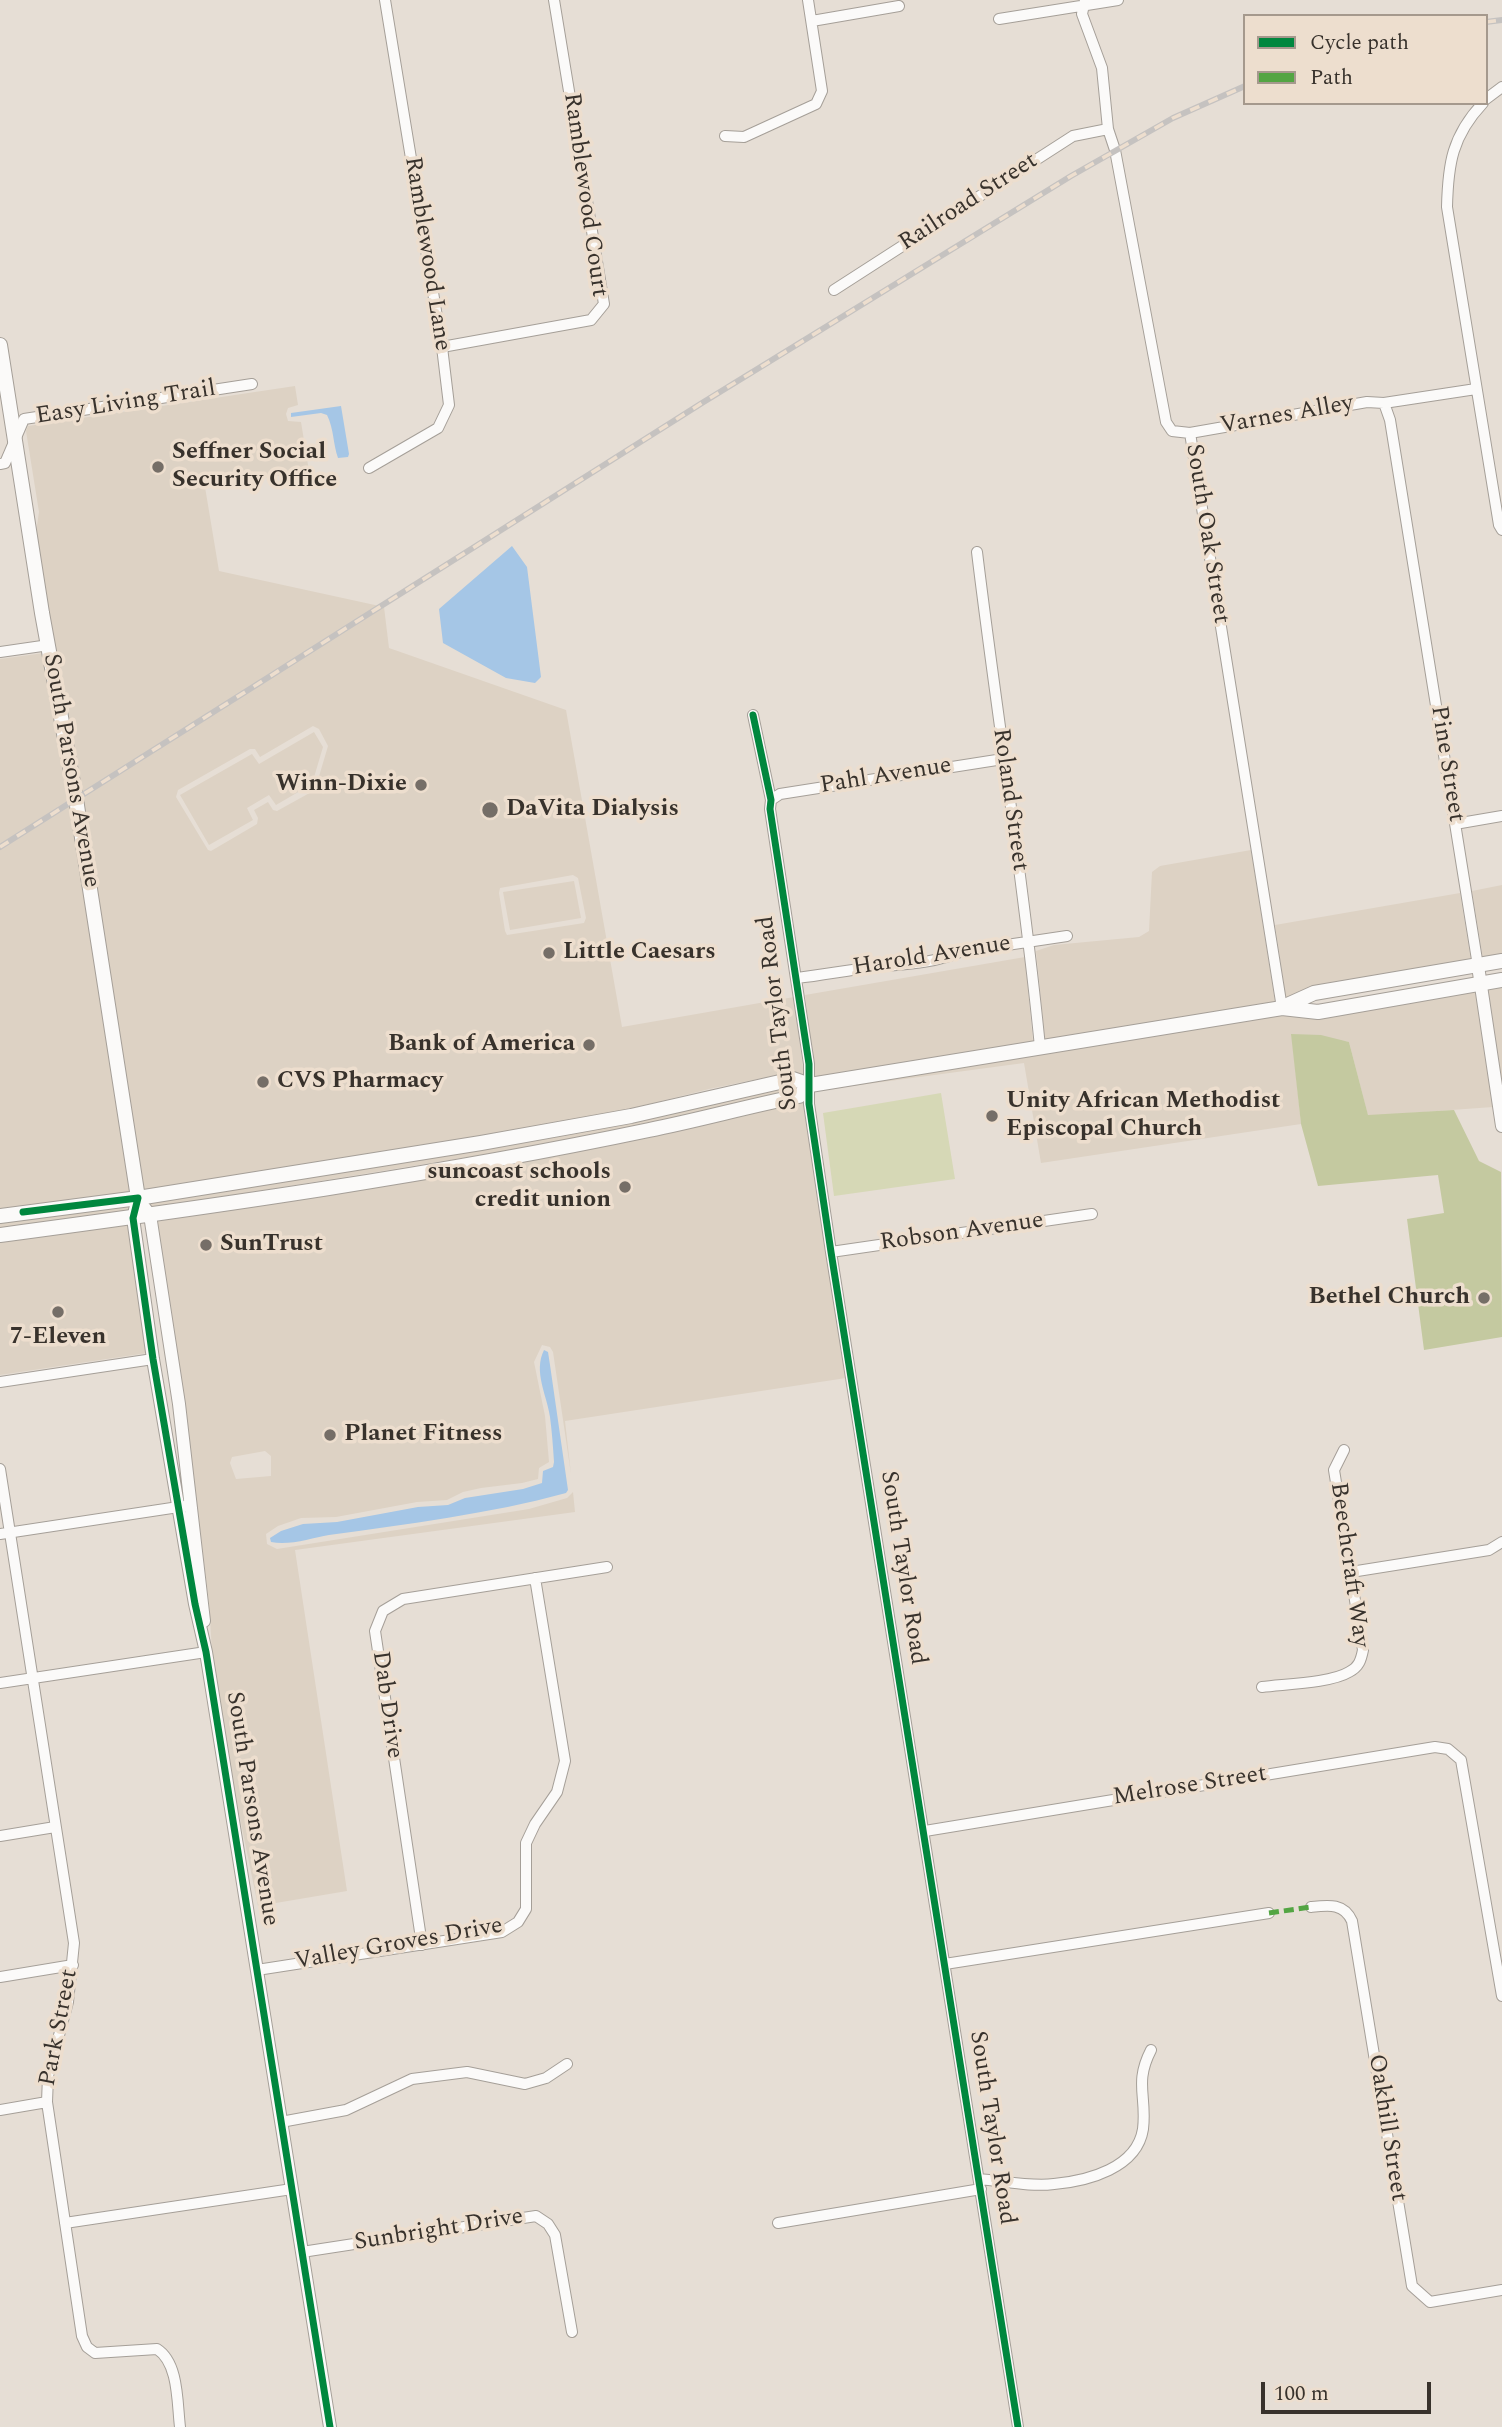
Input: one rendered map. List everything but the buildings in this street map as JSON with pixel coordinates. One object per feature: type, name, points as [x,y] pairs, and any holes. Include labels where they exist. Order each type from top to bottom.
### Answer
[{"type":"main road","name":"South Parsons Avenue","points":[[0,345],[76,799],[138,1198]]},
{"type":"main road","points":[[1282,1008],[1314,993],[1502,961]]},
{"type":"main road","points":[[0,1216],[138,1198],[505,1139],[631,1116],[793,1079],[810,1085],[1282,1008],[1318,1012],[1502,980]]},
{"type":"main road","points":[[0,1235],[133,1218],[394,1176],[651,1130],[799,1096],[810,1085]]},
{"type":"street","name":"Ramblewood Lane","points":[[369,468],[438,428],[449,405],[442,347],[385,0]]},
{"type":"street","name":"Ramblewood Court","points":[[442,347],[591,320],[604,304],[554,0]]},
{"type":"street","points":[[725,136],[744,137],[816,104],[822,91],[808,0]]},
{"type":"street","points":[[999,19],[1085,3],[1118,0]]},
{"type":"street","name":"South Oak Street","points":[[1085,3],[1082,14],[1102,68],[1108,129],[1115,150],[1166,422],[1171,431],[1190,433],[1282,1008]]},
{"type":"street","points":[[812,21],[899,6]]},
{"type":"street","points":[[1481,105],[1454,143],[1447,180],[1447,207],[1499,525],[1502,530]]},
{"type":"street","name":"Railroad Street","points":[[834,290],[1073,136],[1108,129]]},
{"type":"street","name":"Easy Living Trail","points":[[15,443],[24,419],[252,384]]},
{"type":"street","name":"Varnes Alley","points":[[1190,433],[1367,402],[1384,404],[1476,389]]},
{"type":"street","name":"Pine Street","points":[[1384,404],[1388,409],[1502,1126]]},
{"type":"street","points":[[0,464],[5,463],[15,443]]},
{"type":"street","name":"Roland Street","points":[[976,552],[1030,941],[1040,1048]]},
{"type":"street","points":[[0,652],[49,645]]},
{"type":"street","name":"South Taylor Road","points":[[753,715],[771,800],[770,809],[797,978],[809,1064],[809,1104],[831,1252],[1018,2427]]},
{"type":"street","name":"Pahl Avenue","points":[[771,800],[780,794],[1003,759]]},
{"type":"street","points":[[1455,824],[1502,816]]},
{"type":"street","name":"Harold Avenue","points":[[797,978],[932,962],[961,952],[1067,936]]},
{"type":"street","name":"South Parsons Avenue","points":[[138,1198],[150,1215],[172,1350],[185,1506]]},
{"type":"street","name":"South Parsons Avenue","points":[[138,1198],[133,1218],[153,1359],[204,1603],[206,1652],[330,2427]]},
{"type":"street","name":"Robson Avenue","points":[[831,1252],[1092,1214]]},
{"type":"street","points":[[0,1381],[153,1359]]},
{"type":"street","name":"Beechcraft Way","points":[[1262,1687],[1332,1678],[1349,1672],[1361,1662],[1363,1650],[1334,1470],[1344,1450]]},
{"type":"street","name":"Park Street","points":[[0,1469],[4,1533],[31,1677],[74,1943],[68,2002],[48,2076],[47,2102],[82,2336],[87,2347],[96,2353],[158,2349],[166,2354],[171,2364],[180,2427]]},
{"type":"street","points":[[4,1533],[185,1506]]},
{"type":"street","points":[[1351,1572],[1489,1550],[1502,1542]]},
{"type":"street","name":"Dab Drive","points":[[422,1945],[375,1631],[383,1611],[402,1599],[607,1567]]},
{"type":"street","name":"Valley Groves Drive","points":[[257,1970],[502,1932],[518,1922],[526,1909],[526,1843],[535,1824],[557,1792],[565,1761],[535,1578]]},
{"type":"street","points":[[0,1682],[206,1652]]},
{"type":"street","name":"Melrose Street","points":[[925,1831],[1435,1747],[1448,1749],[1455,1752],[1461,1760],[1498,1946]]},
{"type":"street","points":[[0,1836],[55,1827]]},
{"type":"street","name":"Oakhill Street","points":[[1311,1907],[1332,1905],[1343,1908],[1352,1921],[1412,2286],[1430,2302],[1502,2290]]},
{"type":"street","points":[[945,1964],[1269,1913]]},
{"type":"street","points":[[1498,1946],[1502,1996]]},
{"type":"street","points":[[0,1977],[73,1965]]},
{"type":"street","points":[[778,2222],[980,2184],[1055,2185],[1106,2172],[1125,2162],[1139,2145],[1143,2130],[1141,2076],[1151,2050]]},
{"type":"street","points":[[281,2122],[346,2110],[412,2079],[467,2073],[525,2084],[546,2078],[567,2064]]},
{"type":"street","points":[[0,2109],[47,2102]]},
{"type":"street","points":[[65,2223],[292,2189]]},
{"type":"street","name":"Sunbright Drive","points":[[302,2252],[536,2216],[548,2224],[555,2235],[572,2332]]},
{"type":"shaded area","points":[[295,386],[298,405],[288,408],[286,414],[288,421],[301,422],[309,471],[205,487],[219,571],[384,607],[389,648],[566,710],[622,1027],[794,997],[804,1076],[792,1072],[630,1109],[516,1131],[143,1190],[48,612],[36,532],[39,512],[26,431],[28,426]],"holes":[[[313,726],[319,729],[328,746],[315,790],[277,811],[273,810],[268,802],[254,810],[258,818],[257,824],[211,851],[208,850],[176,797],[178,790],[250,749],[255,749],[260,757]],[[573,875],[578,878],[586,918],[584,923],[507,935],[500,888]]]},
{"type":"shaded area","points":[[44,653],[132,1192],[0,1209],[0,659]]},
{"type":"shaded area","points":[[314,732],[323,747],[312,784],[276,805],[269,795],[247,808],[253,820],[209,845],[180,795],[252,754],[259,764]]},
{"type":"shaded area","points":[[1251,850],[1275,1002],[1045,1040],[1036,951],[1054,945],[1139,937],[1149,931],[1152,872],[1160,866]]},
{"type":"shaded area","points":[[574,881],[581,918],[510,930],[503,892]]},
{"type":"shaded area","points":[[1502,885],[1502,955],[1483,959],[1472,891]]},
{"type":"shaded area","points":[[1460,893],[1471,961],[1286,999],[1275,925]]},
{"type":"shaded area","points":[[1025,957],[1033,1042],[815,1078],[805,995]]},
{"type":"shaded area","points":[[1502,987],[1502,1086],[1487,990]]},
{"type":"shaded area","points":[[1476,992],[1493,1107],[1368,1116],[1349,1042],[1292,1034],[1301,1124],[1041,1163],[1024,1063],[815,1091],[1278,1015],[1319,1018]]},
{"type":"shaded area","points":[[793,1085],[798,1088],[650,1124],[517,1149],[154,1208],[149,1203],[513,1145],[632,1122]]},
{"type":"shaded area","points":[[803,1101],[846,1378],[565,1421],[571,1474],[553,1352],[550,1347],[542,1345],[534,1362],[545,1416],[549,1462],[539,1468],[538,1479],[463,1492],[447,1500],[417,1502],[336,1517],[301,1518],[278,1526],[266,1534],[267,1544],[277,1549],[529,1509],[567,1498],[573,1492],[575,1512],[295,1550],[347,1891],[258,1906],[235,1794],[212,1652],[209,1603],[184,1397],[157,1221],[390,1184],[652,1137]],"holes":[[[265,1451],[271,1456],[271,1476],[236,1479],[230,1463],[232,1457]]]},
{"type":"shaded area","points":[[130,1205],[128,1212],[0,1228],[0,1222]]},
{"type":"shaded area","points":[[128,1225],[147,1353],[0,1375],[0,1242]]},
{"type":"green space","points":[[1291,1034],[1321,1035],[1349,1042],[1368,1115],[1454,1110],[1479,1161],[1501,1172],[1502,1337],[1424,1350],[1407,1219],[1444,1213],[1438,1175],[1318,1186],[1301,1124]]},
{"type":"green space","points":[[941,1093],[955,1179],[834,1196],[823,1113]]},
{"type":"water","points":[[341,406],[349,454],[348,457],[338,458],[327,415],[321,413],[291,417],[291,413]]},
{"type":"water","points":[[512,546],[527,567],[541,677],[535,683],[506,678],[443,643],[439,609]]},
{"type":"water","points":[[544,1350],[548,1352],[568,1490],[566,1493],[448,1518],[293,1542],[271,1542],[270,1538],[281,1531],[303,1524],[337,1522],[418,1507],[448,1505],[465,1498],[523,1489],[542,1483],[543,1471],[553,1467],[554,1462],[550,1417],[540,1375]]},
{"type":"railway","points":[[1488,22],[1502,20]]},
{"type":"railway","points":[[0,847],[702,403],[1071,176],[1173,118],[1243,87]]},
{"type":"marked path","points":[[1269,1913],[1311,1907]]},
{"type":"cycle path","points":[[753,715],[771,800],[770,809],[809,1064],[809,1104],[831,1252],[1018,2427]]},
{"type":"cycle path","points":[[23,1212],[138,1198],[133,1218],[153,1359],[195,1604],[206,1652],[330,2427]]},
{"type":"place","name":"Seffner Social Security Office","points":[[158,467]]},
{"type":"place","name":"Winn-Dixie","points":[[421,785]]},
{"type":"place","name":"DaVita Dialysis","points":[[490,810]]},
{"type":"place","name":"Little Caesars","points":[[549,953]]},
{"type":"place","name":"Bank of America","points":[[589,1045]]},
{"type":"place","name":"CVS Pharmacy","points":[[263,1082]]},
{"type":"place","name":"Unity African Methodist Episcopal Church","points":[[992,1116]]},
{"type":"place","name":"suncoast schools credit union","points":[[625,1187]]},
{"type":"place","name":"SunTrust","points":[[206,1245]]},
{"type":"place","name":"Bethel Church","points":[[1484,1298]]},
{"type":"place","name":"7-Eleven","points":[[58,1312]]},
{"type":"place","name":"Planet Fitness","points":[[330,1435]]}]
